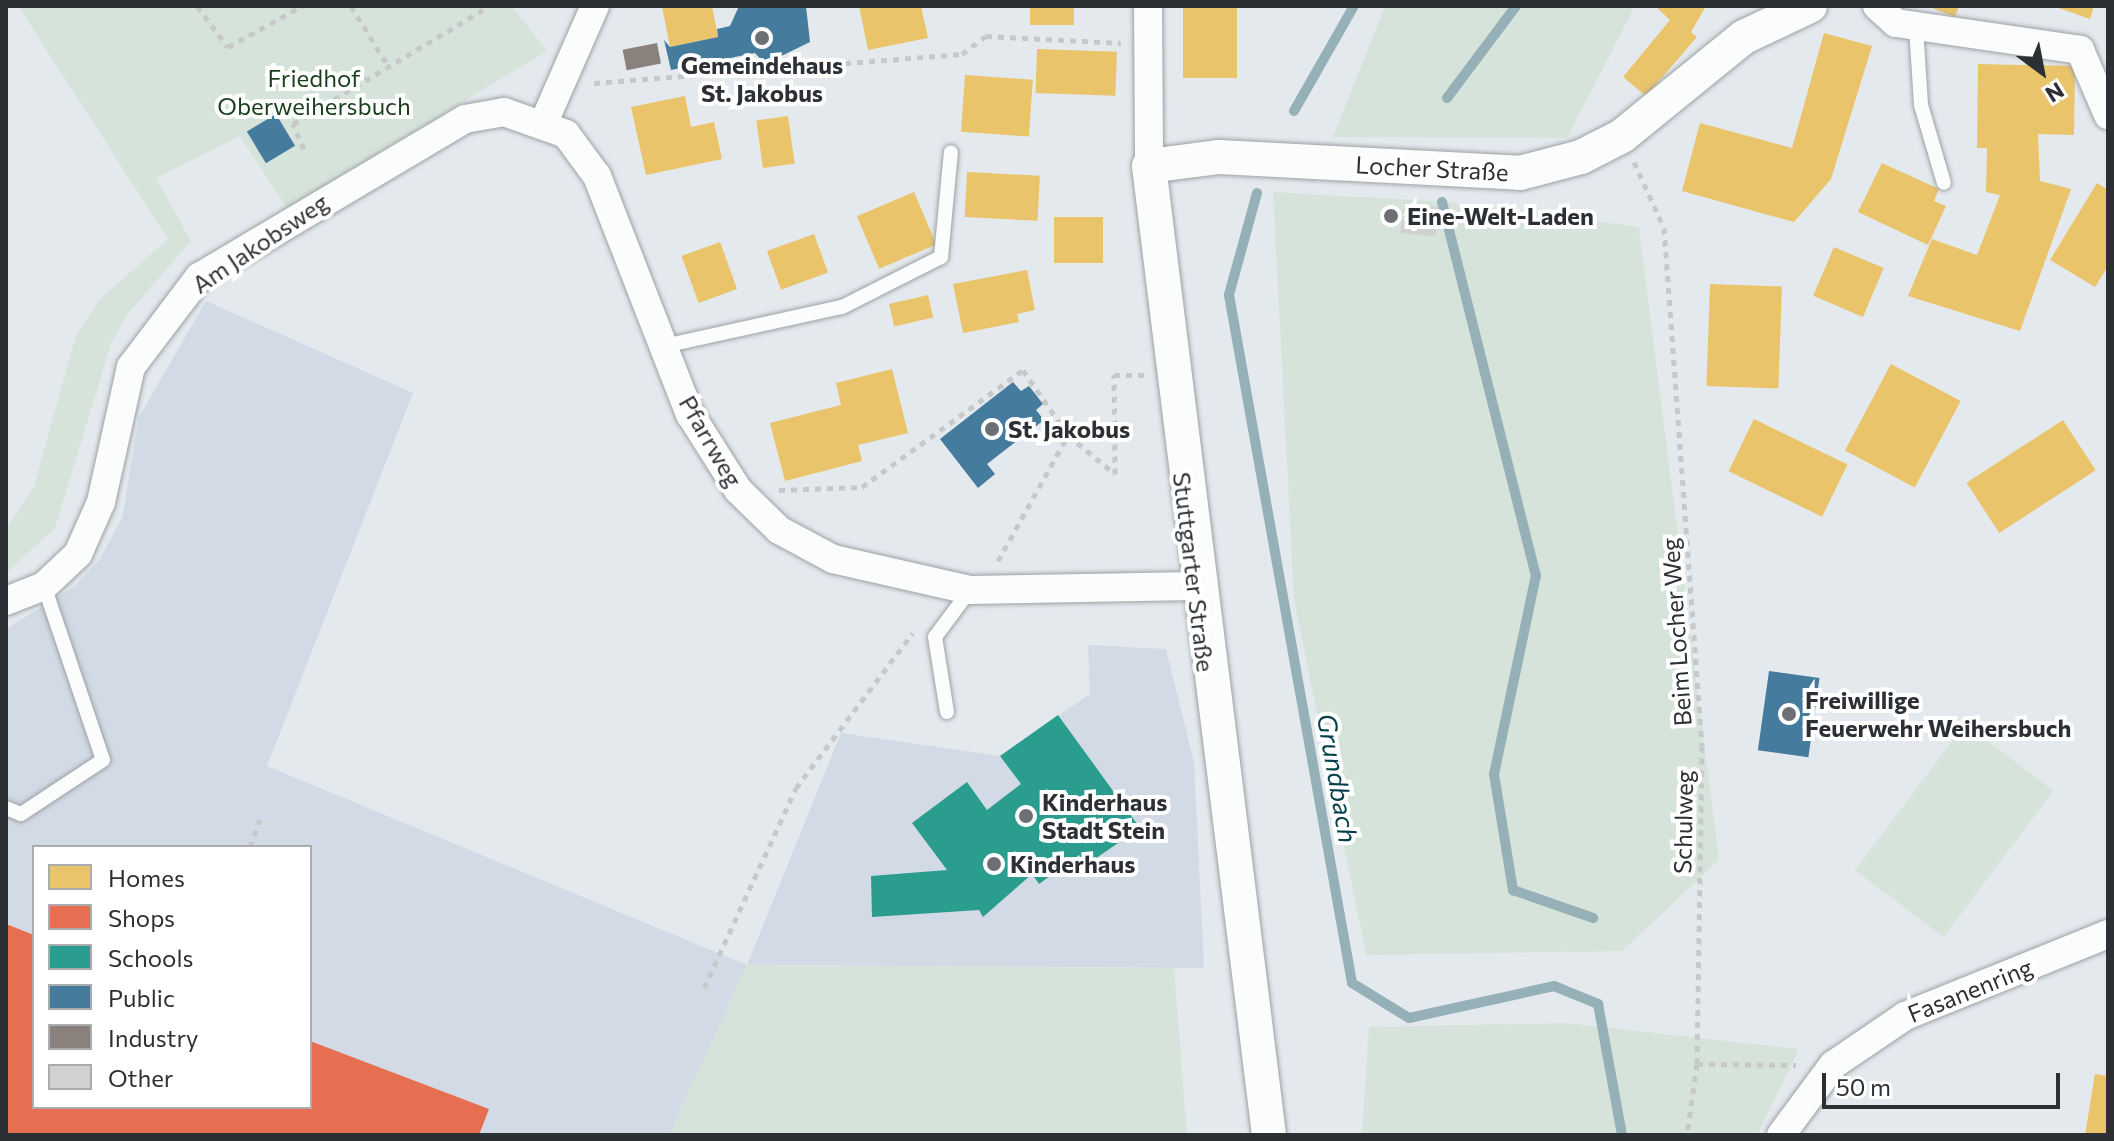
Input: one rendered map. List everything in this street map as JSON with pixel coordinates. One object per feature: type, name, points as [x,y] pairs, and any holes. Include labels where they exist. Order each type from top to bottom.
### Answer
[{"type":"street","points":[[544,122],[595,6]]},
{"type":"street","name":"Stuttgarter Straße","points":[[1148,6],[1149,166],[1170,375],[1269,1135]]},
{"type":"street","name":"Locher Straße","points":[[1149,166],[1219,157],[1520,173],[1581,157],[1622,136],[1744,37],[1810,6]]},
{"type":"street","points":[[1877,6],[1896,23],[2080,50],[2108,115]]},
{"type":"street","name":"Am Jakobsweg","points":[[6,601],[44,586],[78,554],[101,502],[131,367],[199,277],[465,119],[504,112],[544,122]]},
{"type":"street","name":"Pfarrweg","points":[[544,122],[566,134],[597,176],[690,414],[738,490],[779,530],[833,559],[976,590],[1196,586]]},
{"type":"street","name":"Fasanenring","points":[[1781,1135],[1833,1065],[1905,1016],[2108,934]]},
{"type":"lane","points":[[1916,27],[1921,105],[1944,183]]},
{"type":"lane","points":[[664,346],[842,307],[941,257],[951,152]]},
{"type":"lane","points":[[6,808],[21,814],[103,760],[44,586]]},
{"type":"lane","points":[[947,712],[935,637],[976,590]]},
{"type":"path","points":[[197,6],[228,47],[302,6]]},
{"type":"path","points":[[351,6],[388,66]]},
{"type":"path","points":[[304,149],[293,124],[489,6]]},
{"type":"path","points":[[561,86],[962,54],[986,36],[1149,44]]},
{"type":"path","name":"Schulweg","points":[[1628,149],[1664,228],[1702,746],[1697,1064],[1687,1135]]},
{"type":"path","points":[[738,490],[862,487],[1023,370],[1068,435],[1115,474],[1114,375],[1170,375]]},
{"type":"path","points":[[976,590],[1068,435]]},
{"type":"path","points":[[704,988],[796,788],[927,615],[941,583]]},
{"type":"path","points":[[251,845],[260,820]]},
{"type":"path","points":[[1697,1064],[1833,1065]]},
{"type":"shaded area","points":[[206,301],[413,393],[267,766],[747,965],[669,1135],[6,1135],[6,629],[75,586],[99,560],[122,518],[139,417]]},
{"type":"shaded area","name":"Kinderhaus","points":[[1088,645],[1166,649],[1194,762],[1204,968],[747,965],[841,733],[1000,756],[1090,694]]},
{"type":"green space","name":"Friedhof Oberweihersbuch","points":[[18,6],[512,6],[547,51],[287,208],[240,136],[156,178],[191,241],[126,316],[111,344],[55,528],[6,573],[6,529],[34,486],[76,335],[100,299],[168,239]]},
{"type":"green space","points":[[1385,6],[1635,6],[1567,138],[1333,137]]},
{"type":"green space","points":[[1273,192],[1449,202],[1639,227],[1719,860],[1622,951],[1366,955],[1294,600]]},
{"type":"green space","points":[[1965,724],[2054,791],[1944,937],[1855,870]]},
{"type":"green space","points":[[747,965],[1174,968],[1187,1135],[669,1135]]},
{"type":"green space","points":[[1566,1023],[1799,1049],[1757,1135],[1362,1135],[1369,1027]]},
{"type":"building: Homes","points":[[662,6],[712,6],[718,37],[670,47]]},
{"type":"building: Homes","points":[[859,6],[921,6],[928,38],[868,50]]},
{"type":"building: Homes","points":[[1030,6],[1074,6],[1074,25],[1030,25]]},
{"type":"building: Homes","points":[[1183,6],[1237,6],[1237,78],[1183,78]]},
{"type":"building: Homes","points":[[1655,6],[1706,6],[1691,32],[1697,37],[1646,96],[1623,77],[1670,20]]},
{"type":"building: Homes","points":[[1927,6],[1959,6],[1955,17]]},
{"type":"building: Homes","points":[[2053,6],[2094,6],[2090,19]]},
{"type":"building: Homes","points":[[1824,33],[1872,46],[1831,179],[1794,222],[1682,191],[1700,123],[1792,148]]},
{"type":"building: Homes","points":[[1037,49],[1117,52],[1115,96],[1035,93]]},
{"type":"building: Homes","points":[[1978,64],[2075,66],[2074,135],[2038,134],[2040,181],[2071,189],[2020,331],[1908,296],[1932,239],[1977,255],[2000,195],[1986,192],[1987,148],[1977,148]]},
{"type":"building: Homes","points":[[965,75],[1033,80],[1029,137],[961,132]]},
{"type":"building: Homes","points":[[685,96],[691,127],[714,122],[722,159],[646,175],[631,107]]},
{"type":"building: Homes","points":[[788,116],[795,164],[763,168],[756,120]]},
{"type":"building: Homes","points":[[1882,163],[1939,189],[1934,201],[1946,206],[1928,245],[1858,212]]},
{"type":"building: Homes","points":[[967,172],[1040,176],[1038,221],[965,217]]},
{"type":"building: Homes","points":[[2097,183],[2108,190],[2108,266],[2095,287],[2050,260]]},
{"type":"building: Homes","points":[[914,192],[936,244],[879,269],[857,216]]},
{"type":"building: Homes","points":[[1054,217],[1103,217],[1103,263],[1054,263]]},
{"type":"building: Homes","points":[[814,234],[828,273],[781,290],[767,251]]},
{"type":"building: Homes","points":[[720,242],[737,289],[699,303],[681,256]]},
{"type":"building: Homes","points":[[1834,247],[1884,268],[1863,317],[1813,296]]},
{"type":"building: Homes","points":[[1027,270],[1035,310],[1017,314],[1019,322],[963,333],[953,284]]},
{"type":"building: Homes","points":[[1710,284],[1782,287],[1778,388],[1706,386]]},
{"type":"building: Homes","points":[[928,295],[933,317],[894,326],[889,304]]},
{"type":"building: Homes","points":[[1891,364],[1961,401],[1915,488],[1845,451]]},
{"type":"building: Homes","points":[[892,369],[908,433],[858,445],[862,461],[785,481],[770,423],[841,405],[836,383]]},
{"type":"building: Homes","points":[[1754,419],[1847,465],[1822,517],[1729,471]]},
{"type":"building: Homes","points":[[2063,420],[2096,470],[1999,533],[1967,483]]},
{"type":"building: Homes","points":[[2095,1074],[2108,1076],[2108,1135],[2085,1135]]},
{"type":"building: Shops","points":[[6,924],[32,934],[32,1109],[312,1109],[312,1042],[489,1109],[479,1135],[6,1135]]},
{"type":"building: Schools","name":"Kinderhaus Stadt Stein","points":[[1058,715],[1140,828],[1086,865],[1079,855],[1039,884],[1032,874],[983,917],[979,910],[872,917],[871,876],[947,870],[912,823],[967,782],[987,810],[1021,784],[1000,756]]},
{"type":"building: Public","name":"Gemeindehaus St. Jakobus","points":[[739,6],[806,6],[810,42],[765,64],[755,53],[671,70],[664,40],[670,47],[718,37],[717,29],[730,26]]},
{"type":"building: Public","points":[[276,114],[295,146],[266,163],[247,132]]},
{"type":"building: Public","name":"St. Jakobus","points":[[1013,382],[1021,391],[1029,386],[1043,404],[1036,410],[1044,420],[987,464],[995,474],[978,488],[940,439]]},
{"type":"building: Public","name":"Freiwillige Feuerwehr Weihersbuch","points":[[1769,671],[1820,678],[1808,757],[1758,750]]},
{"type":"building: Industry","points":[[657,43],[661,64],[627,70],[623,50]]},
{"type":"building: Other","points":[[1404,203],[1439,207],[1435,237],[1400,233]]},
{"type":"waterway","name":"Grundbach","points":[[1294,111],[1354,6]]},
{"type":"waterway","points":[[1447,98],[1516,6]]},
{"type":"waterway","name":"Grundbach","points":[[1257,193],[1229,295],[1352,983],[1409,1018],[1554,986],[1598,1004],[1622,1135]]},
{"type":"waterway","points":[[1442,202],[1536,575],[1494,774],[1513,890],[1593,918]]},
{"type":"place","name":"Gemeindehaus St. Jakobus","points":[[762,38]]},
{"type":"place","name":"Eine-Welt-Laden","points":[[1391,216]]},
{"type":"place","name":"St. Jakobus","points":[[992,429]]},
{"type":"place","name":"Freiwillige Feuerwehr Weihersbuch","points":[[1789,714]]},
{"type":"place","name":"Kinderhaus Stadt Stein","points":[[1026,816]]},
{"type":"place","name":"Kinderhaus","points":[[994,864]]}]
